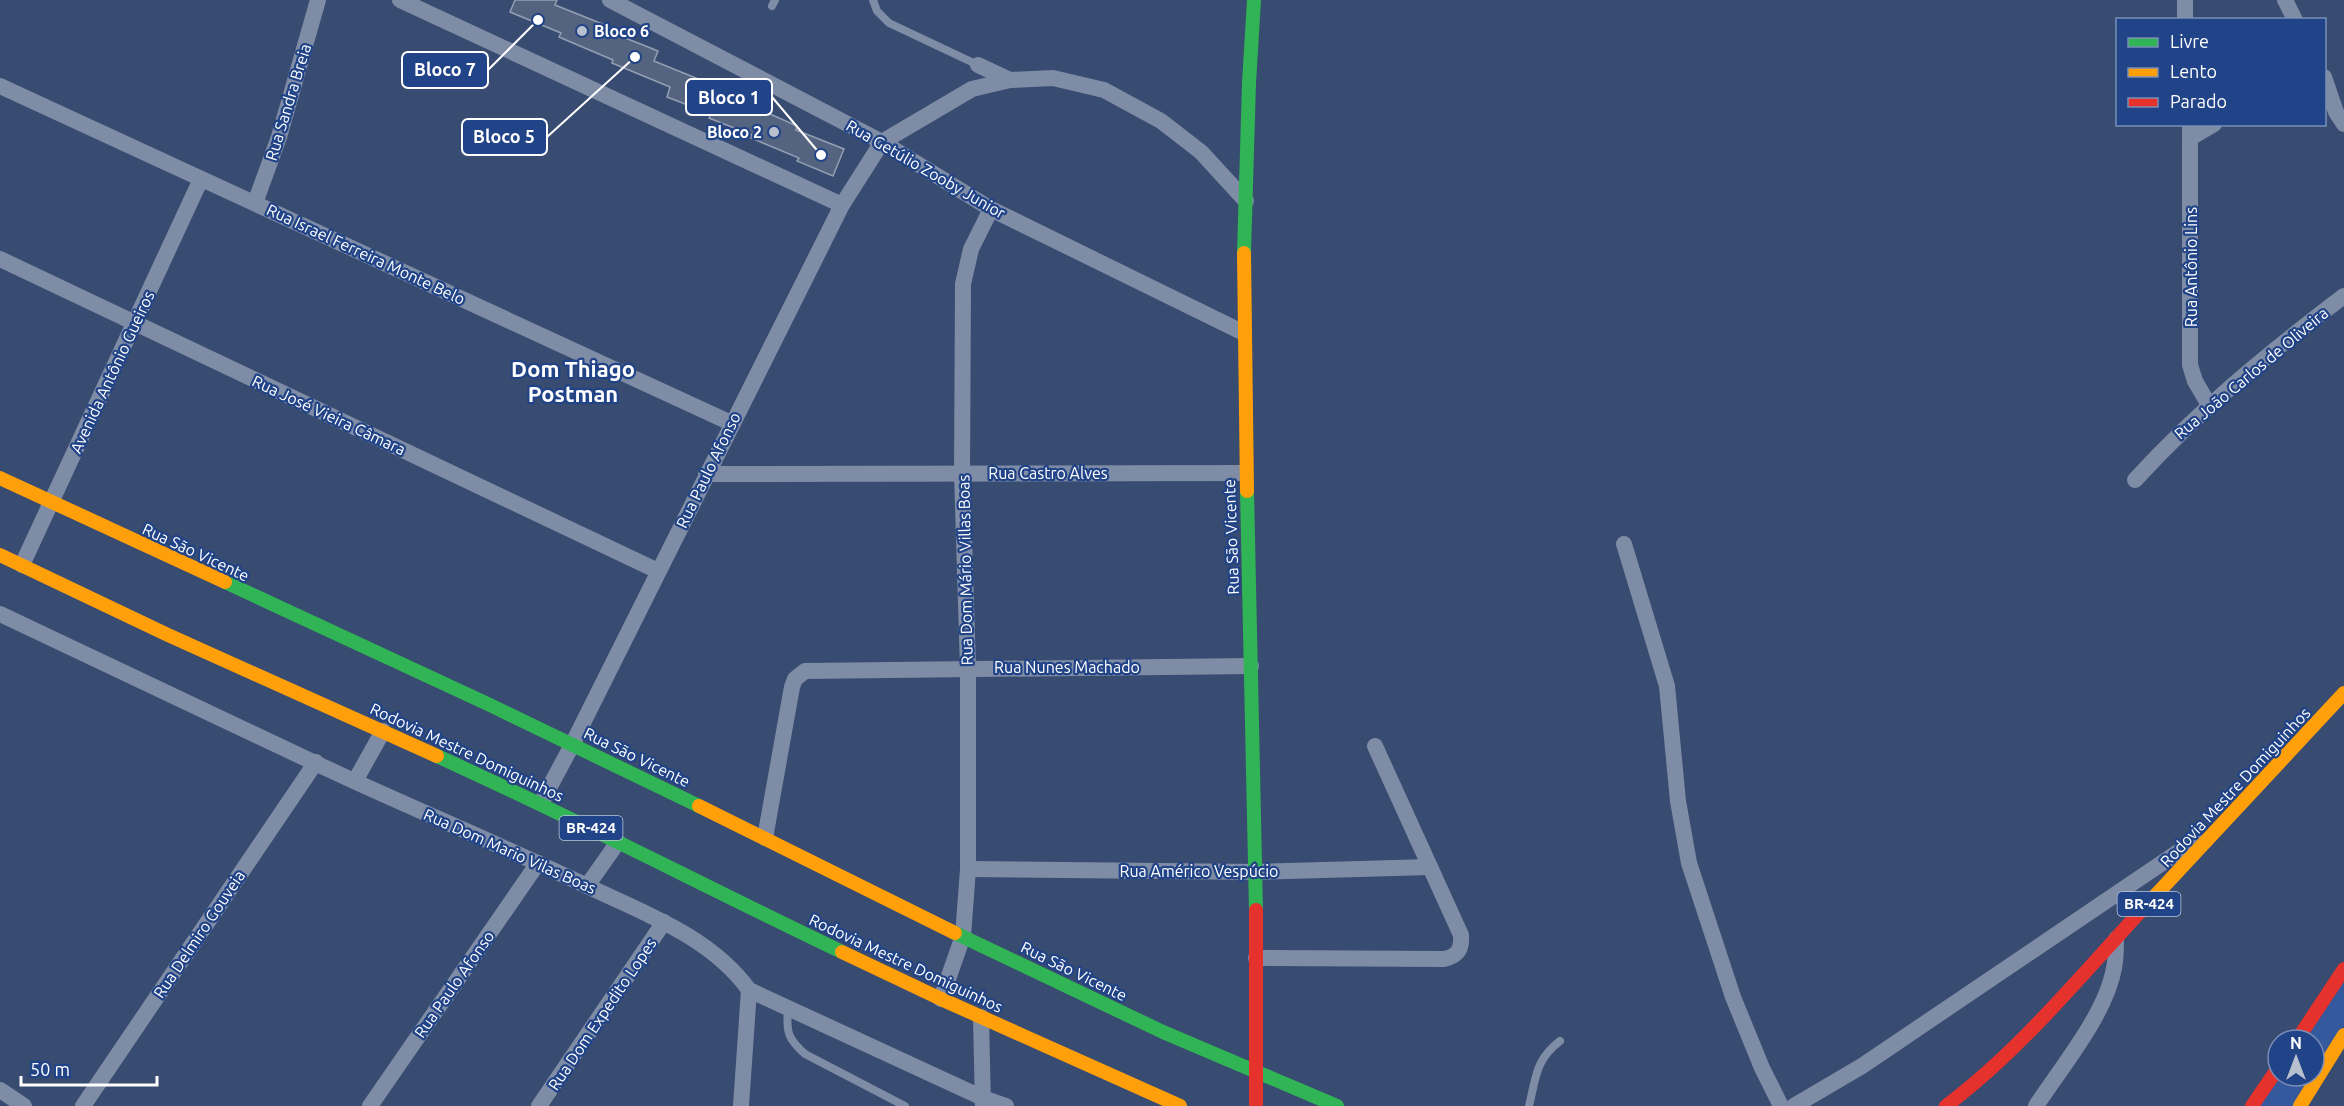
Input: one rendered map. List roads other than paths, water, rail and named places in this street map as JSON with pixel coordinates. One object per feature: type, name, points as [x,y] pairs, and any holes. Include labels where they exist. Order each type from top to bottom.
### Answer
[{"type":"street","points":[[400,0],[842,205]]},
{"type":"street","name":"Rua Getúlio Zooby Junior","points":[[610,0],[882,142],[992,209],[1244,333]]},
{"type":"street","name":"Rua São Vicente","points":[[1254,0],[1249,68],[1244,333],[1245,473],[1256,872],[1256,1106]]},
{"type":"street","points":[[2185,0],[2185,18]]},
{"type":"street","points":[[2285,0],[2294,18]]},
{"type":"street","name":"Rua Sandra Breia","points":[[255,203],[279,137],[311,1]]},
{"type":"street","points":[[978,65],[1010,80]]},
{"type":"street","points":[[882,142],[972,89],[1010,80],[1053,78],[1104,90],[1161,121],[1201,152],[1246,201]]},
{"type":"street","points":[[2326,80],[2336,112],[2344,124]]},
{"type":"street","name":"Rua Israel Ferreira Monte Belo","points":[[0,86],[732,423]]},
{"type":"street","points":[[2190,131],[2207,126]]},
{"type":"street","name":"Rua Antônio Lins","points":[[2190,131],[2190,365],[2194,381],[2209,405]]},
{"type":"street","name":"Rua Paulo Afonso","points":[[541,803],[842,205],[882,142]]},
{"type":"street","name":"Avenida Antônio Gueiros","points":[[22,565],[201,179]]},
{"type":"street","name":"Rua Dom Mário Villas Boas","points":[[941,999],[963,936],[969,869],[968,668],[962,472],[963,284],[971,249],[992,209]]},
{"type":"street","name":"Rua José Vieira Câmara","points":[[0,259],[658,571]]},
{"type":"street","name":"Rua João Carlos de Oliveira","points":[[2135,480],[2171,440],[2209,405],[2344,296]]},
{"type":"street","name":"Rua Castro Alves","points":[[706,474],[1245,473]]},
{"type":"street","name":"Rua São Vicente","points":[[0,478],[572,744],[963,936],[1257,1074]]},
{"type":"street","points":[[1624,544],[1666,686],[1678,801],[1689,863],[1733,997],[1762,1068],[1781,1106]]},
{"type":"street","name":"Rodovia Mestre Domiguinhos","points":[[0,555],[188,644],[541,803],[735,901],[853,955],[1153,1101],[1180,1106]]},
{"type":"street","name":"Rua Dom Mario Vilas Boas","points":[[0,614],[355,781],[664,922],[722,959],[735,971],[749,990],[983,1102],[1006,1106]]},
{"type":"street","name":"Rua Nunes Machado","points":[[765,838],[792,687],[799,674],[806,671],[1251,666]]},
{"type":"street","name":"Rodovia Mestre Domiguinhos","points":[[1946,1106],[2021,1041],[2344,693]]},
{"type":"street","points":[[355,781],[383,731]]},
{"type":"street","points":[[1256,958],[1444,959],[1452,958],[1458,953],[1461,947],[1461,935],[1375,746]]},
{"type":"street","name":"Rua Delmiro Gouveia","points":[[83,1106],[316,762]]},
{"type":"street","points":[[1794,1106],[1862,1066],[2227,819]]},
{"type":"street","points":[[587,886],[618,842]]},
{"type":"street","name":"Rua Paulo Afonso","points":[[370,1106],[538,863]]},
{"type":"street","name":"Rua Américo Vespúcio","points":[[969,869],[1256,872],[1430,867]]},
{"type":"street","name":"Rua Dom Expedito Lopes","points":[[539,1106],[664,922]]},
{"type":"street","points":[[2036,1106],[2098,1012],[2109,988],[2115,966],[2116,939]]},
{"type":"street","points":[[2304,1028],[2344,969]]},
{"type":"street","points":[[741,1106],[749,990]]},
{"type":"street","points":[[981,1017],[983,1102]]},
{"type":"street","points":[[2300,1106],[2344,1035]]},
{"type":"street","points":[[1257,1074],[1337,1106]]},
{"type":"street","points":[[2252,1106],[2266,1086]]},
{"type":"street","points":[[0,1090],[24,1106]]},
{"type":"lane","points":[[873,0],[877,11],[889,23],[978,65]]},
{"type":"lane","points":[[788,1010],[786,1026],[791,1042],[805,1054],[892,1102],[905,1106]]},
{"type":"lane","points":[[1529,1106],[1538,1067],[1546,1052],[1560,1041]]},
{"type":"place","name":"Bloco 7","points":[[538,20]]},
{"type":"place","name":"Bloco 6","points":[[582,31]]},
{"type":"place","name":"Bloco 5","points":[[635,57]]},
{"type":"place","name":"Bloco 2","points":[[774,132]]},
{"type":"place","name":"Bloco 1","points":[[821,155]]},
{"type":"district","name":"Dom Thiago Postman","points":[[573,382]]}]
